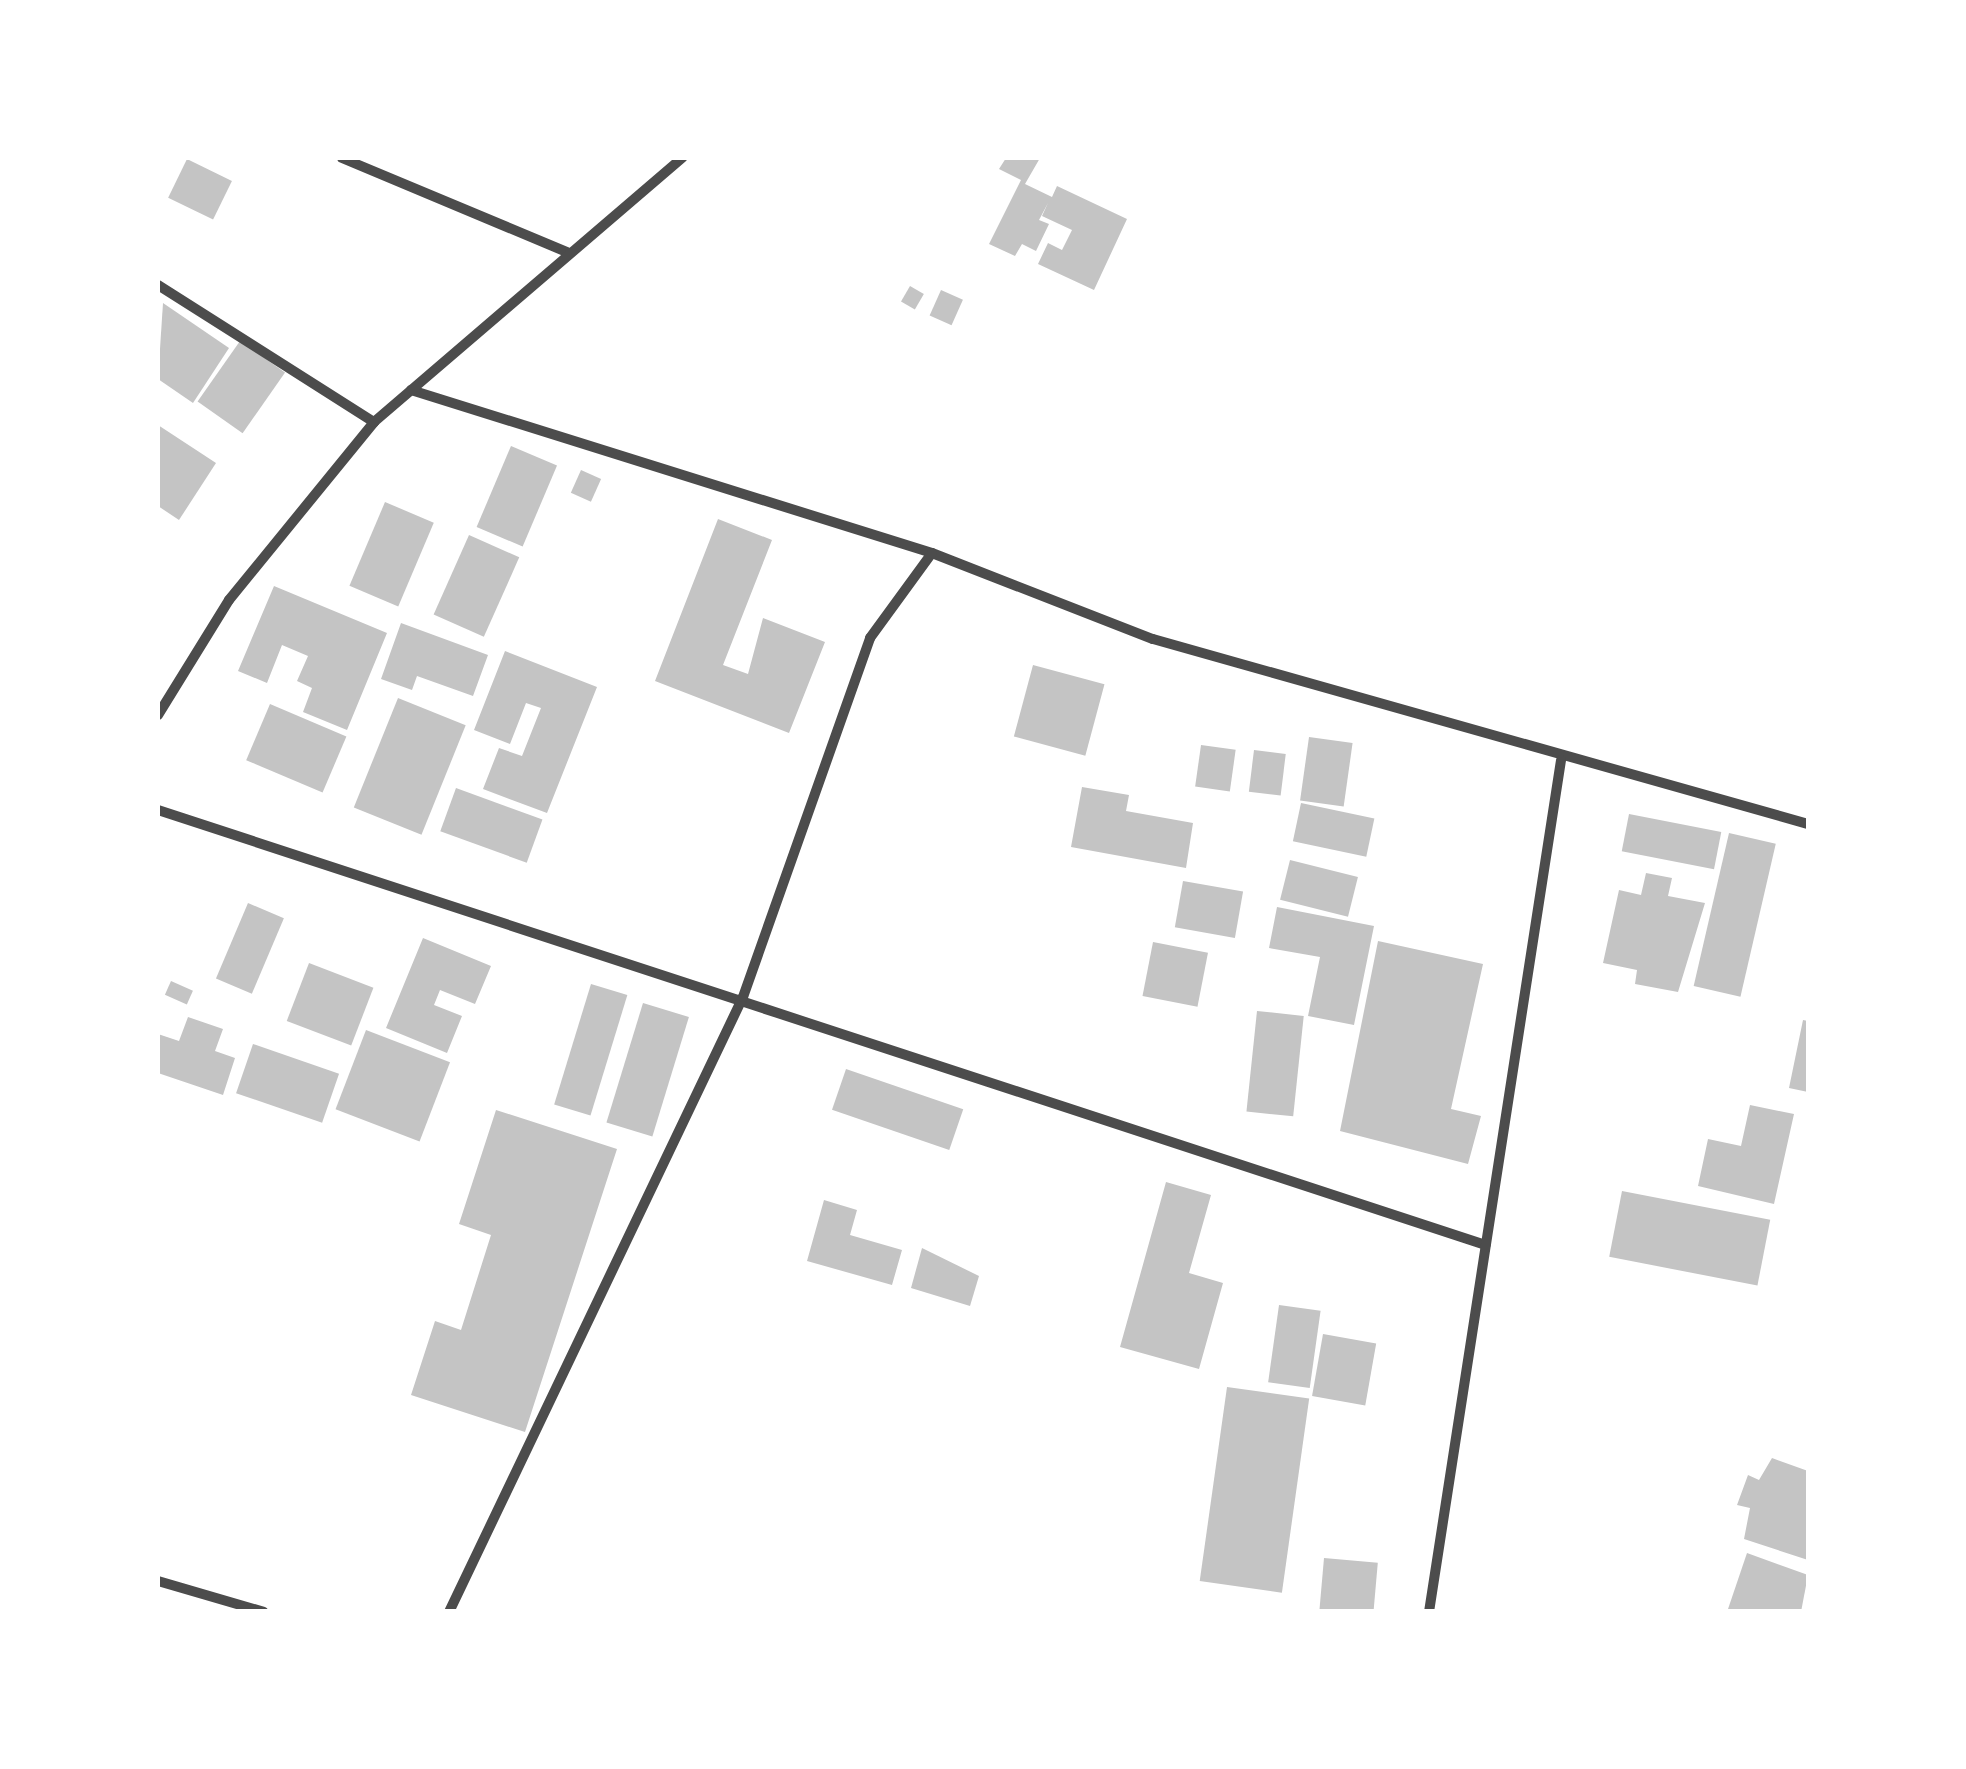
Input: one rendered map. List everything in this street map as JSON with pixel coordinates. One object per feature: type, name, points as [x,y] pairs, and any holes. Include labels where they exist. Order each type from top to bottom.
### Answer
[{"type":"street","points":[[342,158],[567,252]]},
{"type":"street","points":[[158,716],[229,600],[374,422],[567,252],[682,158]]},
{"type":"street","points":[[158,285],[374,422]]},
{"type":"street","points":[[411,390],[932,553],[1153,638],[1560,760],[1808,824]]},
{"type":"street","points":[[449,1612],[744,997],[870,638],[932,553]]},
{"type":"street","points":[[1429,1612],[1560,760]]},
{"type":"street","points":[[158,810],[744,997],[1486,1245]]},
{"type":"street","points":[[158,1581],[264,1612]]},
{"type":"building","points":[[1006,158],[1040,158],[1025,184],[1052,197],[1057,186],[1127,219],[1094,290],[1038,264],[1048,243],[1062,250],[1072,230],[1042,216],[1048,203],[1039,220],[1049,224],[1036,251],[1022,244],[1015,256],[989,244],[1021,180],[999,169]]},
{"type":"building","points":[[187,159],[232,181],[213,220],[168,198]]},
{"type":"building","points":[[910,286],[924,294],[915,310],[901,302]]},
{"type":"building","points":[[941,290],[963,300],[952,325],[930,316]]},
{"type":"building","points":[[163,303],[229,348],[193,403],[158,379]]},
{"type":"building","points":[[240,341],[285,373],[243,433],[198,402]]},
{"type":"building","points":[[158,425],[216,463],[179,520],[158,506]]},
{"type":"building","points":[[511,446],[557,466],[523,547],[477,527]]},
{"type":"building","points":[[581,470],[601,479],[591,502],[571,493]]},
{"type":"building","points":[[385,502],[434,523],[398,606],[349,586]]},
{"type":"building","points":[[718,519],[772,540],[723,665],[748,674],[763,618],[825,642],[789,733],[655,681]]},
{"type":"building","points":[[469,535],[519,557],[484,637],[434,614]]},
{"type":"building","points":[[274,586],[387,633],[347,730],[303,712],[312,688],[297,681],[308,656],[282,645],[267,683],[238,671]]},
{"type":"building","points":[[401,623],[488,655],[473,696],[417,676],[412,690],[381,679]]},
{"type":"building","points":[[505,651],[597,687],[547,813],[483,789],[499,748],[522,756],[541,708],[526,703],[510,744],[474,730]]},
{"type":"building","points":[[1033,665],[1104,684],[1085,756],[1014,736]]},
{"type":"building","points":[[398,698],[466,725],[421,835],[354,807]]},
{"type":"building","points":[[270,704],[346,736],[323,793],[246,760]]},
{"type":"building","points":[[1309,737],[1353,743],[1344,807],[1300,800]]},
{"type":"building","points":[[1201,745],[1236,750],[1230,791],[1195,787]]},
{"type":"building","points":[[1254,750],[1286,754],[1281,796],[1249,792]]},
{"type":"building","points":[[1082,787],[1129,795],[1126,811],[1193,823],[1186,868],[1071,847]]},
{"type":"building","points":[[456,788],[542,819],[527,863],[440,831]]},
{"type":"building","points":[[1301,803],[1374,819],[1366,857],[1293,841]]},
{"type":"building","points":[[1629,814],[1721,832],[1714,869],[1622,851]]},
{"type":"building","points":[[1729,833],[1776,844],[1740,997],[1694,986]]},
{"type":"building","points":[[1290,860],[1358,877],[1348,917],[1280,900]]},
{"type":"building","points":[[1646,873],[1672,878],[1668,896],[1705,903],[1678,992],[1635,984],[1637,970],[1603,963],[1619,890],[1641,895]]},
{"type":"building","points":[[1183,881],[1243,892],[1235,938],[1175,927]]},
{"type":"building","points":[[248,903],[284,918],[252,994],[216,978]]},
{"type":"building","points":[[1277,907],[1374,926],[1354,1025],[1308,1016],[1320,957],[1269,948]]},
{"type":"building","points":[[423,938],[491,966],[475,1004],[440,990],[434,1005],[462,1016],[447,1053],[386,1028]]},
{"type":"building","points":[[1378,941],[1483,964],[1451,1109],[1481,1116],[1468,1164],[1340,1131]]},
{"type":"building","points":[[1153,942],[1208,953],[1197,1007],[1143,996]]},
{"type":"building","points":[[309,963],[373,988],[351,1046],[287,1021]]},
{"type":"building","points":[[171,981],[193,991],[187,1004],[165,995]]},
{"type":"building","points":[[591,984],[627,995],[591,1116],[554,1104]]},
{"type":"building","points":[[643,1003],[689,1017],[652,1137],[606,1123]]},
{"type":"building","points":[[1257,1011],[1304,1016],[1293,1116],[1246,1111]]},
{"type":"building","points":[[188,1017],[223,1029],[215,1051],[235,1058],[223,1095],[158,1073],[158,1034],[179,1041]]},
{"type":"building","points":[[1803,1020],[1808,1021],[1808,1092],[1789,1088]]},
{"type":"building","points":[[366,1030],[450,1062],[420,1142],[336,1109]]},
{"type":"building","points":[[253,1044],[339,1074],[322,1123],[236,1093]]},
{"type":"building","points":[[846,1069],[963,1109],[949,1150],[832,1110]]},
{"type":"building","points":[[1750,1105],[1794,1114],[1774,1204],[1698,1186],[1708,1139],[1741,1146]]},
{"type":"building","points":[[496,1110],[617,1149],[525,1432],[411,1395],[435,1321],[461,1330],[491,1235],[459,1224]]},
{"type":"building","points":[[1166,1182],[1211,1195],[1189,1273],[1223,1283],[1199,1369],[1120,1347]]},
{"type":"building","points":[[1622,1191],[1770,1220],[1757,1286],[1609,1257]]},
{"type":"building","points":[[824,1200],[857,1210],[850,1235],[902,1250],[892,1285],[807,1261]]},
{"type":"building","points":[[922,1248],[979,1276],[970,1306],[911,1288]]},
{"type":"building","points":[[1279,1305],[1321,1311],[1310,1388],[1268,1382]]},
{"type":"building","points":[[1323,1334],[1376,1343],[1365,1405],[1312,1396]]},
{"type":"building","points":[[1227,1387],[1309,1399],[1282,1593],[1200,1581]]},
{"type":"building","points":[[1772,1458],[1808,1471],[1808,1560],[1744,1539],[1750,1508],[1737,1505],[1748,1475],[1759,1480]]},
{"type":"building","points":[[1747,1553],[1808,1575],[1801,1612],[1727,1612]]},
{"type":"building","points":[[1324,1558],[1378,1563],[1373,1612],[1319,1612]]}]
